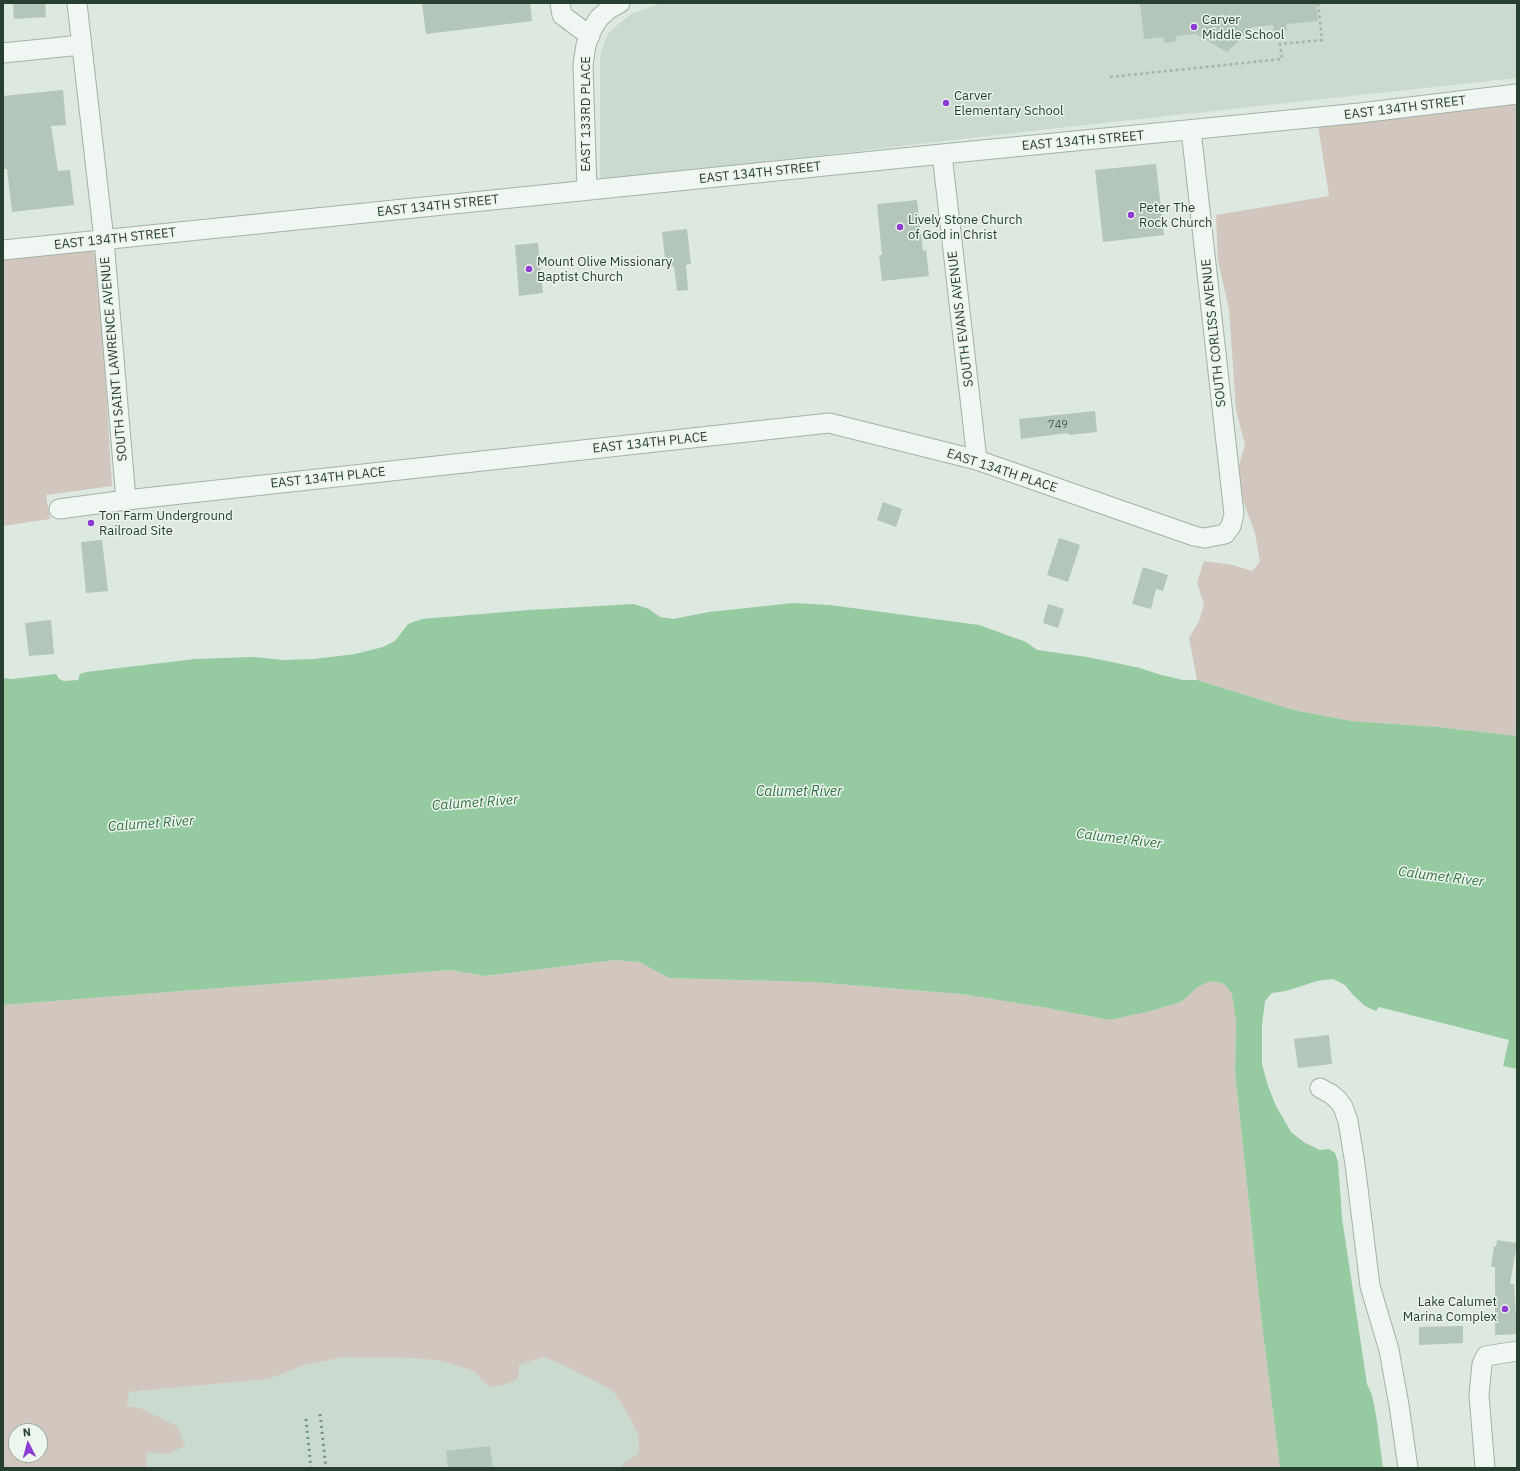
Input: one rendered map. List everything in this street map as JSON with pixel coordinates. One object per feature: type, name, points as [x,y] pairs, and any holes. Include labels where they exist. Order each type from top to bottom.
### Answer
[{"type":"street","name":"SOUTH SAINT LAWRENCE AVENUE","points":[[77,3],[104,240],[126,500]]},
{"type":"street","points":[[560,3],[562,15],[590,36]]},
{"type":"street","name":"EAST 133RD PLACE","points":[[587,190],[583,66],[586,45],[599,18],[609,9],[620,3]]},
{"type":"street","points":[[3,53],[81,45]]},
{"type":"street","name":"EAST 134TH STREET","points":[[3,250],[942,154],[1367,113],[1517,94]]},
{"type":"street","name":"SOUTH CORLISS AVENUE","points":[[1191,130],[1234,514],[1231,526],[1225,534]]},
{"type":"street","name":"SOUTH EVANS AVENUE","points":[[942,154],[977,460]]},
{"type":"street","name":"EAST 134TH PLACE","points":[[59,509],[126,500],[829,423],[977,460],[1194,536],[1205,538],[1225,534]]},
{"type":"street","points":[[1320,1088],[1338,1100],[1348,1121],[1356,1164],[1370,1286],[1389,1350],[1408,1468]]},
{"type":"street","points":[[1485,1468],[1479,1395],[1482,1364],[1486,1356],[1517,1351]]},
{"type":"path","points":[[1110,77],[1282,59],[1280,44],[1322,40],[1318,3]]},
{"type":"shaded area","name":"Carver Elementary School","points":[[661,3],[1517,3],[1517,78],[1066,127],[600,181],[600,56],[604,43],[609,32],[631,14]]},
{"type":"shaded area","points":[[1517,101],[1517,736],[1438,727],[1351,721],[1294,710],[1197,680],[1189,638],[1199,621],[1204,605],[1197,582],[1204,561],[1233,565],[1252,571],[1260,562],[1255,533],[1242,498],[1238,469],[1245,445],[1236,410],[1229,309],[1218,261],[1216,215],[1329,196],[1318,125]]},
{"type":"shaded area","points":[[84,247],[93,252],[98,262],[112,486],[46,495],[50,519],[3,526],[3,254]]},
{"type":"shaded area","points":[[615,960],[639,962],[669,978],[813,982],[961,994],[1110,1020],[1151,1011],[1181,1002],[1198,987],[1210,981],[1224,984],[1232,993],[1236,1022],[1235,1072],[1261,1316],[1280,1468],[622,1468],[622,1465],[639,1453],[638,1434],[625,1409],[612,1390],[544,1357],[519,1365],[518,1379],[504,1385],[489,1387],[474,1371],[441,1361],[413,1358],[344,1357],[302,1366],[269,1379],[129,1392],[127,1406],[142,1409],[177,1426],[185,1446],[168,1454],[147,1452],[146,1468],[3,1468],[3,1005],[450,970],[485,976]]},
{"type":"shaded area","points":[[344,1357],[413,1358],[441,1361],[474,1371],[489,1387],[504,1385],[518,1379],[518,1365],[544,1357],[612,1390],[625,1409],[638,1434],[639,1453],[623,1465],[622,1468],[146,1468],[147,1451],[168,1454],[127,1406],[128,1392],[269,1379],[302,1366]]},
{"type":"water","name":"Calumet River","points":[[793,603],[830,605],[979,625],[1026,642],[1037,650],[1087,657],[1140,668],[1183,680],[1197,680],[1294,710],[1351,721],[1438,727],[1517,736],[1517,1069],[1503,1066],[1509,1040],[1379,1007],[1376,1011],[1365,1006],[1345,985],[1333,979],[1317,981],[1286,991],[1272,993],[1265,1001],[1262,1025],[1262,1064],[1268,1086],[1276,1106],[1291,1132],[1305,1143],[1320,1150],[1329,1149],[1335,1153],[1338,1162],[1342,1218],[1367,1384],[1372,1395],[1376,1415],[1383,1468],[1280,1468],[1261,1316],[1235,1072],[1236,1022],[1232,994],[1224,984],[1210,981],[1198,987],[1181,1002],[1151,1011],[1110,1020],[961,994],[813,982],[669,978],[639,962],[615,960],[485,976],[450,970],[3,1005],[3,678],[12,679],[56,674],[59,679],[64,681],[78,680],[80,674],[86,672],[195,659],[253,657],[284,660],[314,659],[355,654],[383,647],[395,641],[408,624],[422,619],[529,610],[634,604],[649,609],[660,617],[673,619],[709,612]]},
{"type":"building","points":[[13,3],[45,3],[46,17],[14,19]]},
{"type":"building","points":[[422,3],[530,3],[532,21],[426,34]]},
{"type":"building","name":"Carver Middle School","points":[[1140,3],[1316,3],[1318,21],[1286,24],[1287,30],[1274,31],[1273,25],[1253,27],[1227,52],[1196,34],[1176,36],[1177,41],[1164,43],[1164,37],[1144,39]]},
{"type":"building","points":[[63,90],[66,125],[51,126],[58,171],[70,170],[74,205],[12,212],[7,169],[3,169],[3,96]]},
{"type":"building","name":"Peter The Rock Church","points":[[1156,164],[1164,235],[1103,242],[1095,170]]},
{"type":"building","name":"Lively Stone Church of God in Christ","points":[[917,200],[923,251],[926,250],[929,276],[882,281],[879,255],[882,255],[877,204]]},
{"type":"building","points":[[687,229],[691,264],[686,265],[688,290],[677,291],[674,266],[666,267],[662,232]]},
{"type":"building","name":"Mount Olive Missionary Baptist Church","points":[[538,243],[543,293],[519,296],[515,245]]},
{"type":"building","points":[[1095,411],[1097,432],[1069,435],[1068,433],[1021,439],[1019,419]]},
{"type":"building","points":[[883,502],[902,509],[896,527],[877,520]]},
{"type":"building","points":[[1059,538],[1080,545],[1068,582],[1047,575]]},
{"type":"building","points":[[102,540],[108,591],[86,593],[81,542]]},
{"type":"building","points":[[1143,567],[1168,575],[1163,591],[1156,589],[1151,609],[1132,604]]},
{"type":"building","points":[[1048,604],[1064,609],[1058,628],[1043,623]]},
{"type":"building","points":[[51,620],[54,654],[29,656],[25,623]]},
{"type":"building","points":[[1329,1035],[1332,1064],[1298,1068],[1294,1039]]},
{"type":"building","points":[[1497,1240],[1517,1243],[1510,1284],[1514,1284],[1517,1334],[1495,1335],[1495,1267],[1491,1267],[1494,1246],[1496,1247]]},
{"type":"building","points":[[1463,1326],[1463,1343],[1419,1345],[1419,1327]]},
{"type":"building","points":[[490,1446],[493,1468],[448,1468],[446,1451]]},
{"type":"railway","points":[[320,1414],[326,1468]]},
{"type":"railway","points":[[306,1419],[311,1468]]},
{"type":"place","name":"Carver Middle School","points":[[1194,27]]},
{"type":"place","name":"Carver Elementary School","points":[[946,103]]},
{"type":"place","name":"Peter The Rock Church","points":[[1131,215]]},
{"type":"place","name":"Lively Stone Church of God in Christ","points":[[900,227]]},
{"type":"place","name":"Mount Olive Missionary Baptist Church","points":[[529,269]]},
{"type":"place","name":"Ton Farm Underground Railroad Site","points":[[91,523]]},
{"type":"place","name":"Lake Calumet Marina Complex","points":[[1505,1309]]}]
